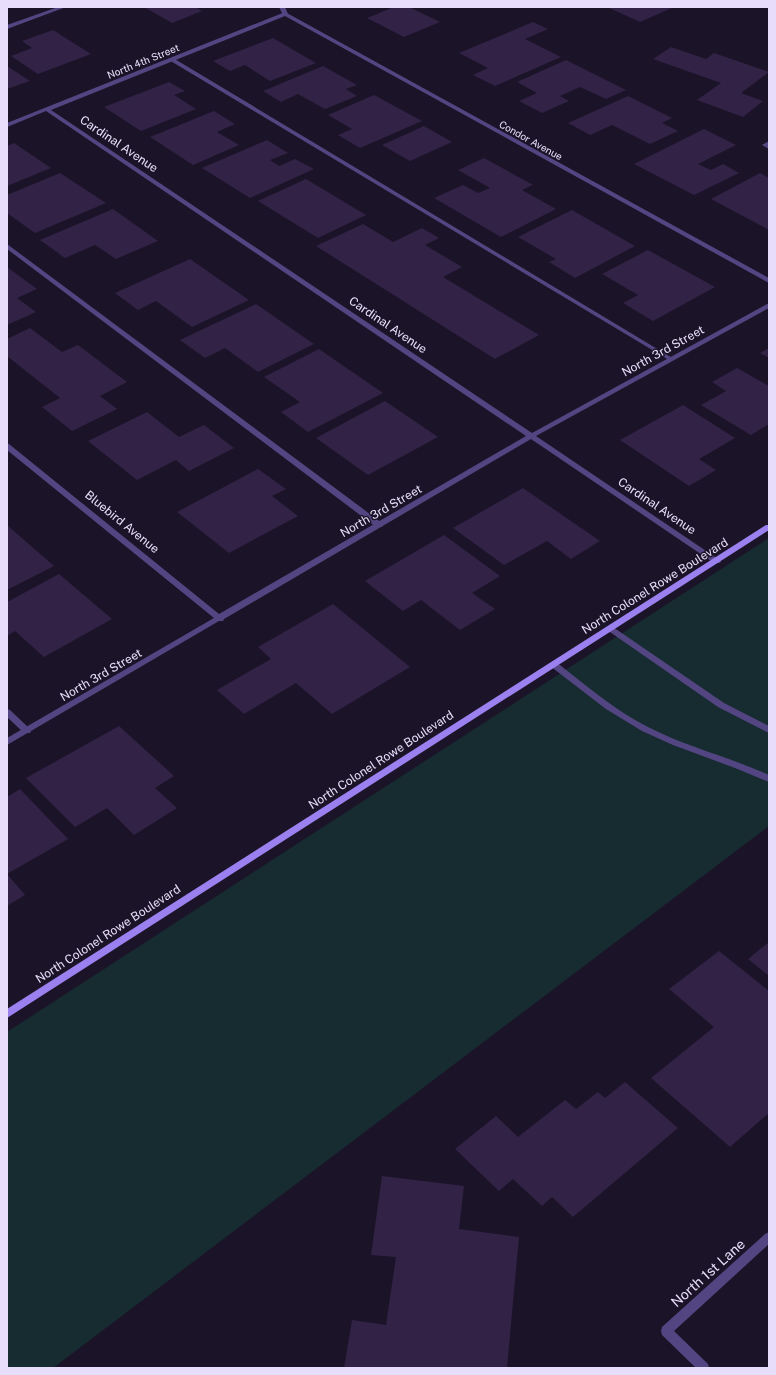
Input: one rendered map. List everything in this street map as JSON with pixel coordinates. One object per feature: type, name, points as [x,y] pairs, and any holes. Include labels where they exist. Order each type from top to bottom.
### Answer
[{"type":"main road","name":"North Colonel Rowe Boulevard","points":[[7,1014],[769,527]]},
{"type":"street","points":[[7,27],[63,7]]},
{"type":"street","points":[[282,7],[285,14]]},
{"type":"street","name":"North 4th Street","points":[[7,125],[285,14]]},
{"type":"street","name":"Condor Avenue","points":[[285,14],[769,281]]},
{"type":"street","points":[[170,60],[671,359]]},
{"type":"street","name":"Cardinal Avenue","points":[[46,109],[717,561]]},
{"type":"street","points":[[769,143],[765,145],[769,147]]},
{"type":"street","points":[[7,246],[379,525]]},
{"type":"street","name":"North 3rd Street","points":[[7,742],[531,436],[769,305]]},
{"type":"street","name":"Bluebird Avenue","points":[[7,446],[220,619]]},
{"type":"street","points":[[610,628],[721,705],[769,730]]},
{"type":"street","points":[[553,664],[622,715],[644,729],[683,746],[749,769],[769,779]]},
{"type":"street","points":[[7,712],[27,730]]},
{"type":"street","name":"North 1st Lane","points":[[704,1368],[666,1331],[769,1237]]},
{"type":"green space","points":[[769,538],[769,826],[53,1368],[7,1368],[7,1032]]},
{"type":"building","points":[[144,7],[195,7],[202,11],[172,23]]},
{"type":"building","points":[[394,7],[409,7],[440,22],[404,37],[367,18]]},
{"type":"building","points":[[607,7],[674,7],[640,22]]},
{"type":"building","points":[[533,22],[548,29],[525,39],[561,57],[495,86],[473,75],[488,68],[459,53]]},
{"type":"building","points":[[53,30],[91,54],[38,74],[11,56],[32,48],[22,41]]},
{"type":"building","points":[[273,38],[316,63],[270,81],[245,65],[230,71],[213,61]]},
{"type":"building","points":[[671,47],[706,59],[714,53],[769,72],[741,93],[763,101],[743,117],[697,100],[721,83],[653,59]]},
{"type":"building","points":[[566,60],[626,90],[606,99],[580,87],[560,96],[569,101],[542,113],[519,101],[537,93],[517,82]]},
{"type":"building","points":[[7,66],[30,81],[7,89]]},
{"type":"building","points":[[323,66],[357,85],[346,89],[357,96],[325,109],[298,94],[281,102],[263,91]]},
{"type":"building","points":[[169,82],[185,91],[174,95],[196,109],[141,131],[104,107]]},
{"type":"building","points":[[374,95],[422,121],[360,148],[338,135],[352,129],[328,115]]},
{"type":"building","points":[[628,96],[672,118],[662,123],[678,131],[650,144],[612,125],[590,135],[568,123]]},
{"type":"building","points":[[214,111],[235,124],[217,132],[239,145],[193,165],[150,137]]},
{"type":"building","points":[[424,126],[452,142],[410,161],[382,145]]},
{"type":"building","points":[[704,129],[736,145],[698,164],[711,170],[723,164],[739,173],[694,195],[634,164]]},
{"type":"building","points":[[267,140],[288,153],[270,160],[279,166],[295,159],[314,169],[250,198],[202,168]]},
{"type":"building","points":[[14,143],[51,168],[7,186],[7,146]]},
{"type":"building","points":[[484,158],[533,185],[522,190],[556,209],[501,237],[434,198],[463,185],[478,193],[490,188],[458,170]]},
{"type":"building","points":[[60,173],[106,203],[35,233],[7,213],[7,195]]},
{"type":"building","points":[[760,173],[769,178],[769,230],[711,199]]},
{"type":"building","points":[[306,179],[366,215],[318,238],[258,201]]},
{"type":"building","points":[[113,209],[158,241],[116,259],[95,245],[65,258],[40,240]]},
{"type":"building","points":[[572,210],[635,246],[575,278],[549,262],[556,259],[518,237]]},
{"type":"building","points":[[363,224],[393,242],[422,228],[439,238],[425,245],[462,267],[443,277],[539,335],[495,359],[316,246]]},
{"type":"building","points":[[648,250],[715,287],[653,321],[623,303],[638,295],[602,274]]},
{"type":"building","points":[[190,259],[249,300],[192,327],[156,301],[138,310],[115,293]]},
{"type":"building","points":[[7,267],[37,289],[17,298],[36,312],[7,325]]},
{"type":"building","points":[[256,304],[314,344],[258,372],[225,348],[205,358],[180,340]]},
{"type":"building","points":[[30,328],[62,352],[78,345],[127,382],[100,396],[117,409],[72,431],[42,407],[60,398],[7,356],[7,339]]},
{"type":"building","points":[[769,348],[769,358],[760,353]]},
{"type":"building","points":[[319,349],[383,393],[308,432],[281,412],[300,402],[264,377]]},
{"type":"building","points":[[737,368],[769,386],[769,424],[751,435],[701,405],[726,391],[712,382]]},
{"type":"building","points":[[385,401],[438,437],[368,475],[316,438]]},
{"type":"building","points":[[683,405],[735,438],[699,459],[716,470],[689,486],[620,440]]},
{"type":"building","points":[[147,412],[179,437],[204,425],[234,448],[189,471],[176,460],[137,480],[88,441]]},
{"type":"building","points":[[258,469],[286,489],[272,496],[298,516],[229,553],[177,512]]},
{"type":"building","points":[[523,488],[600,541],[571,559],[547,541],[504,565],[453,528]]},
{"type":"building","points":[[7,525],[54,566],[7,590]]},
{"type":"building","points":[[444,535],[500,576],[472,593],[495,609],[460,630],[421,600],[403,611],[365,581]]},
{"type":"building","points":[[59,574],[112,619],[44,657],[15,631],[7,636],[7,602]]},
{"type":"building","points":[[333,604],[410,667],[332,714],[296,683],[244,714],[217,690],[271,659],[258,647]]},
{"type":"building","points":[[119,726],[174,776],[155,788],[177,808],[134,835],[107,808],[75,827],[26,778]]},
{"type":"building","points":[[20,789],[68,839],[7,874],[7,797]]},
{"type":"building","points":[[7,874],[25,895],[7,906]]},
{"type":"building","points":[[769,942],[769,976],[748,959]]},
{"type":"building","points":[[719,951],[769,991],[769,1113],[730,1147],[651,1078],[714,1027],[669,989]]},
{"type":"building","points":[[625,1082],[678,1128],[573,1217],[552,1197],[542,1206],[513,1179],[499,1191],[455,1149],[496,1116],[518,1137],[565,1100],[576,1109],[598,1092],[605,1098]]},
{"type":"building","points":[[382,1176],[464,1186],[459,1229],[519,1237],[507,1368],[344,1368],[352,1320],[386,1325],[396,1257],[371,1255]]}]
